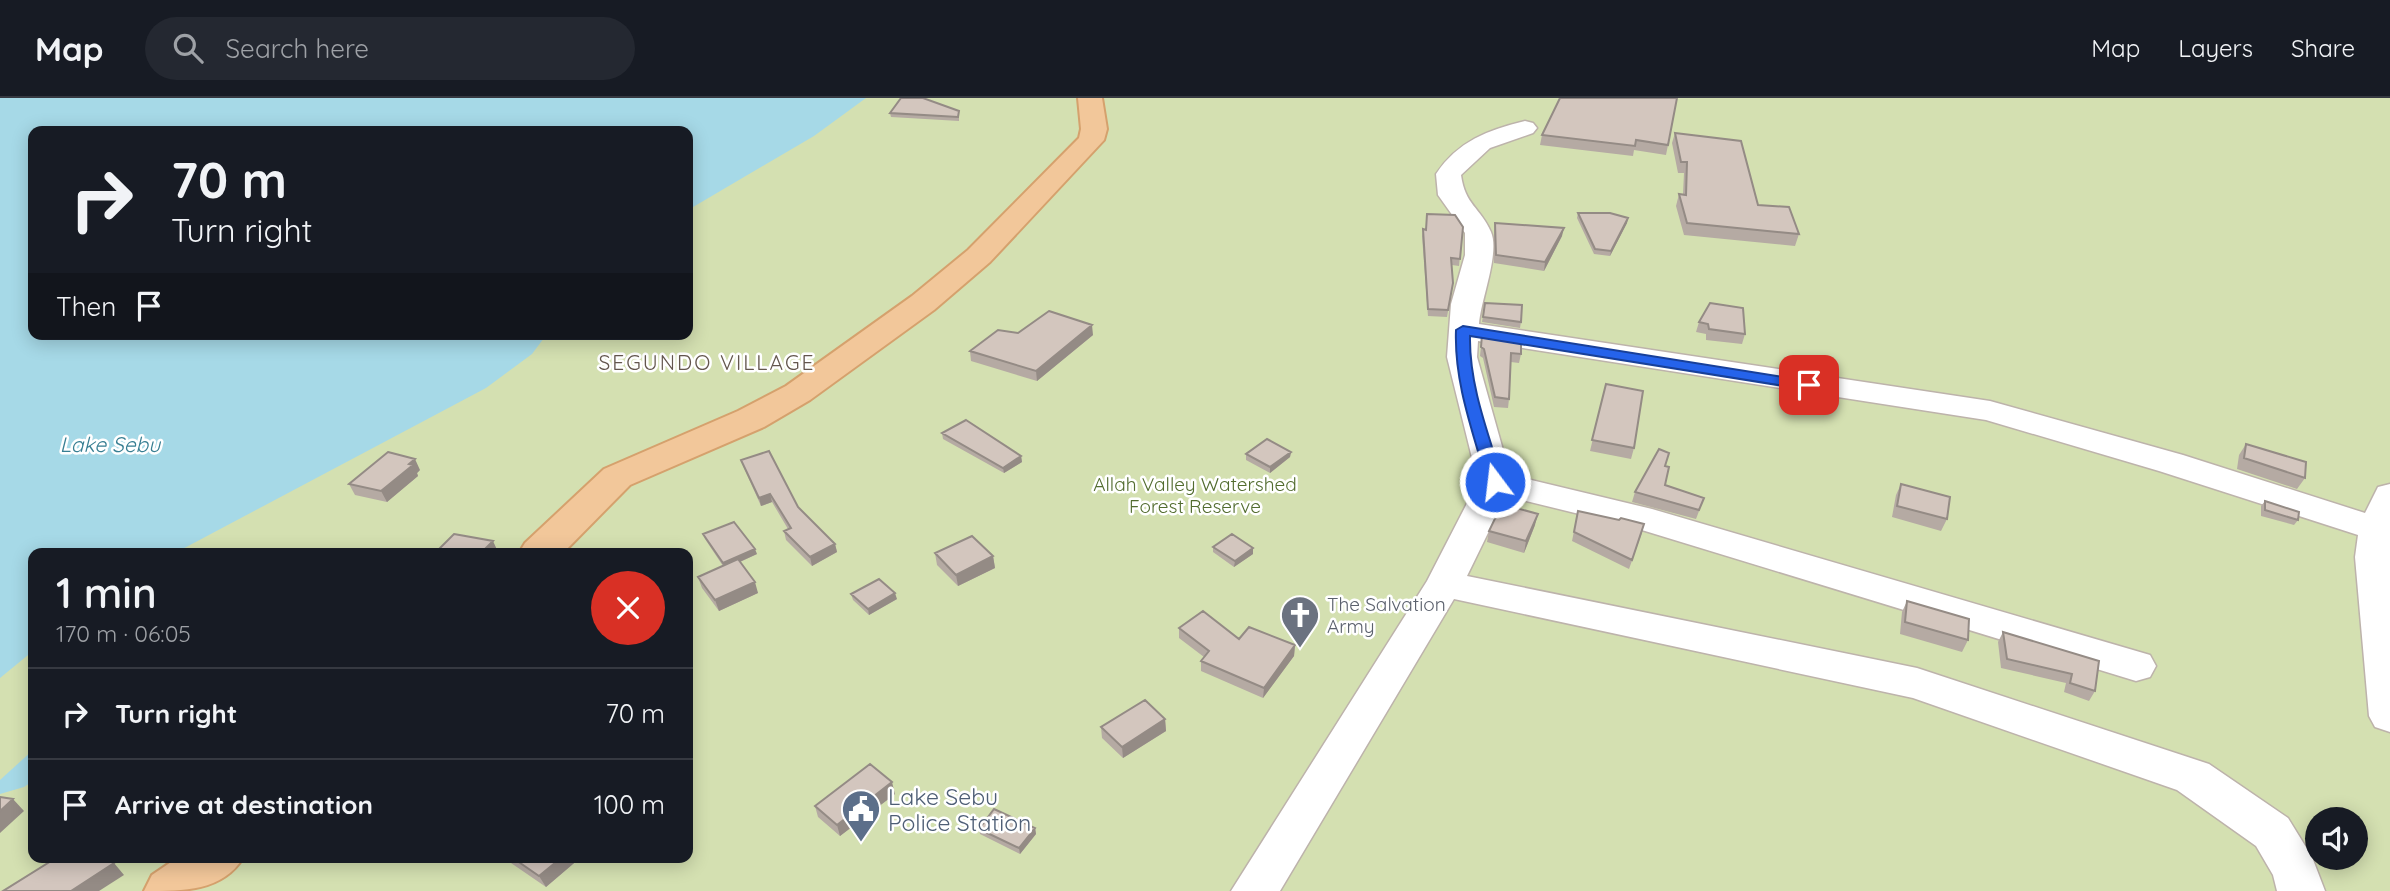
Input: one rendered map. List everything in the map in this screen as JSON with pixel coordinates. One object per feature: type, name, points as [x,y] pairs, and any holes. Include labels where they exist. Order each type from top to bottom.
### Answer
[{"type":"main road","points":[[544,548],[617,477],[751,419],[798,393],[923,303],[979,256],[1091,140],[1094,129],[1090,98]]},
{"type":"main road","points":[[170,891],[210,863]]},
{"type":"street","points":[[1255,891],[1444,584],[1495,482],[1462,357],[1466,304],[1479,255],[1478,233],[1451,195],[1448,174],[1467,150],[1480,142],[1525,128]]},
{"type":"street","points":[[1463,330],[1990,411],[2171,463],[2383,512],[2373,557],[2390,716]]},
{"type":"street","points":[[1495,482],[1639,517],[2136,666]]},
{"type":"street","points":[[1444,584],[1917,684],[2193,778],[2272,832],[2295,871],[2301,891]]},
{"type":"green space","name":"Allah Valley Watershed Forest Reserve","points":[[0,98],[2390,98],[2390,891],[0,891]]},
{"type":"water","name":"Lake Sebu","points":[[0,98],[866,98],[814,136],[693,207],[693,126],[28,126],[28,340],[542,340],[532,354],[486,388],[184,548],[28,548],[28,655],[0,678]]},
{"type":"water","points":[[28,755],[28,784],[0,794],[0,780]]},
{"type":"building","points":[[901,98],[923,98],[959,111],[958,117],[890,113]]},
{"type":"building","points":[[1560,98],[1677,98],[1668,145],[1636,140],[1635,146],[1542,135]]},
{"type":"building","points":[[1675,133],[1741,141],[1758,205],[1789,207],[1799,234],[1687,223],[1679,194],[1686,195],[1687,162],[1681,162]]},
{"type":"building","points":[[1578,213],[1610,213],[1628,218],[1611,251],[1595,249]]},
{"type":"building","points":[[1427,214],[1455,215],[1463,227],[1460,259],[1451,258],[1453,283],[1448,310],[1428,309],[1423,229],[1426,230]]},
{"type":"building","points":[[1495,223],[1564,228],[1545,262],[1496,255]]},
{"type":"building","points":[[1485,303],[1522,305],[1521,322],[1483,317]]},
{"type":"building","points":[[1710,303],[1743,308],[1745,334],[1709,329],[1708,324],[1699,322]]},
{"type":"building","points":[[1049,311],[1092,325],[1036,371],[970,351],[998,330],[1018,333]]},
{"type":"building","points":[[1482,335],[1521,341],[1521,354],[1511,353],[1509,399],[1495,397],[1484,349],[1481,347]]},
{"type":"building","points":[[1606,384],[1643,391],[1634,448],[1592,440]]},
{"type":"building","points":[[966,420],[1021,456],[1003,468],[942,433]]},
{"type":"building","points":[[1267,439],[1291,452],[1270,467],[1246,454]]},
{"type":"building","points":[[2246,444],[2306,462],[2305,478],[2244,458]]},
{"type":"building","points":[[1659,449],[1669,453],[1665,466],[1669,467],[1665,485],[1704,498],[1699,510],[1635,492]]},
{"type":"building","points":[[769,451],[798,507],[835,544],[810,557],[784,531],[791,528],[770,494],[759,498],[741,460]]},
{"type":"building","points":[[388,452],[415,459],[409,464],[413,465],[381,491],[349,484]]},
{"type":"building","points":[[1901,484],[1950,497],[1947,519],[1897,506]]},
{"type":"building","points":[[2265,501],[2299,512],[2298,520],[2265,510]]},
{"type":"building","points":[[1502,504],[1538,514],[1526,541],[1489,531]]},
{"type":"building","points":[[1578,511],[1644,524],[1632,560],[1574,532]]},
{"type":"building","points":[[734,522],[755,549],[723,563],[703,534]]},
{"type":"building","points":[[454,534],[493,541],[486,548],[440,548]]},
{"type":"building","points":[[1232,534],[1253,548],[1235,561],[1213,547]]},
{"type":"building","points":[[972,536],[993,556],[956,575],[935,553]]},
{"type":"building","points":[[738,559],[755,582],[715,600],[698,577]]},
{"type":"building","points":[[879,579],[895,593],[868,609],[851,594]]},
{"type":"building","points":[[1907,601],[1969,619],[1968,640],[1905,622]]},
{"type":"building","points":[[1203,611],[1239,639],[1249,627],[1295,645],[1264,688],[1201,661],[1209,651],[1179,628]]},
{"type":"building","points":[[2003,632],[2099,661],[2095,691],[2070,683],[2072,674],[2007,659]]},
{"type":"building","points":[[1145,700],[1165,719],[1122,747],[1101,727]]},
{"type":"building","points":[[870,764],[892,782],[837,825],[815,806]]},
{"type":"building","points":[[0,797],[13,799],[0,811]]},
{"type":"building","points":[[994,809],[1035,828],[1019,848],[979,829]]},
{"type":"building","points":[[48,863],[114,863],[71,891],[3,891]]},
{"type":"building","points":[[520,863],[555,863],[539,876]]},
{"type":"place","name":"The Salvation Army","points":[[1300,649]]},
{"type":"place","name":"Lake Sebu Police Station","points":[[861,843]]},
{"type":"district","name":"SEGUNDO VILLAGE","points":[[707,362]]},
{"type":"route","points":[[1495,482],[1462,357],[1463,330],[1809,385]]}]
